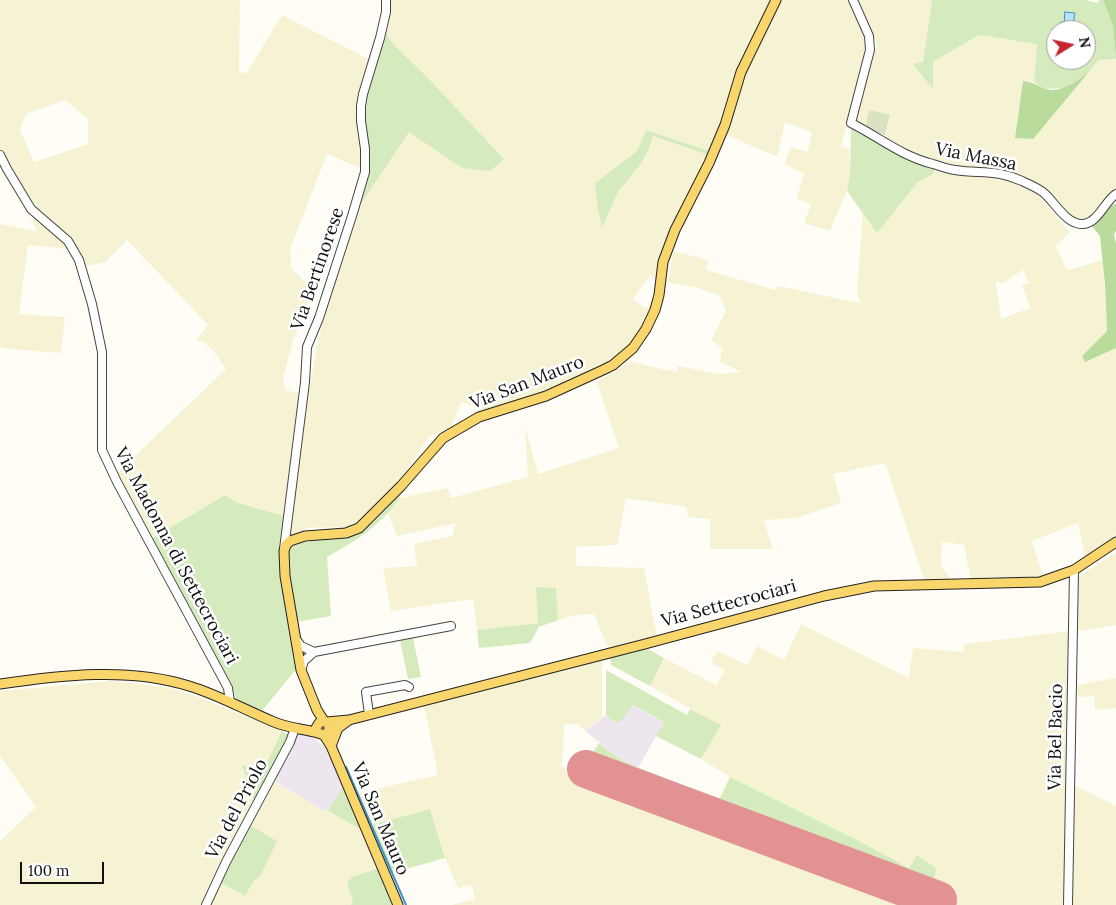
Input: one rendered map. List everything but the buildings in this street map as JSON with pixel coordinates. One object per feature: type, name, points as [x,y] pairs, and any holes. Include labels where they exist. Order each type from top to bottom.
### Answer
[{"type":"main road","name":"Via San Mauro","points":[[398,905],[323,728],[301,670],[284,570],[284,551],[286,545],[297,538],[346,533],[359,528],[402,486],[432,448],[443,438],[479,417],[546,396],[595,374],[613,365],[633,348],[646,329],[655,310],[659,295],[662,262],[675,230],[709,163],[725,125],[741,72],[776,0]]},
{"type":"main road","name":"Via Settecrociari","points":[[0,684],[80,676],[138,676],[188,686],[230,702],[276,723],[298,728],[323,728],[369,714],[645,644],[824,596],[874,586],[1040,582],[1074,570],[1116,542]]},
{"type":"main road","points":[[331,746],[338,728],[349,720]]},
{"type":"street","name":"Via Bertinorese","points":[[284,551],[305,382],[307,347],[322,310],[365,172],[361,106],[380,38],[386,12],[386,0]]},
{"type":"street","name":"Via Massa","points":[[853,0],[869,36],[870,50],[851,123],[910,157],[954,170],[984,171],[1012,176],[1044,193],[1066,216],[1081,224],[1089,223],[1094,219],[1116,194]]},
{"type":"street","name":"Via Madonna di Settecrociari","points":[[0,155],[31,209],[68,241],[79,260],[92,304],[102,352],[102,450],[228,688],[230,702]]},
{"type":"street","name":"Via Bel Bacio","points":[[1068,905],[1074,570]]},
{"type":"street","points":[[298,655],[451,626]]},
{"type":"street","points":[[295,638],[301,646],[310,652]]},
{"type":"street","points":[[301,670],[310,652]]},
{"type":"street","points":[[369,714],[366,692],[405,684],[409,687]]},
{"type":"street","name":"Via del Priolo","points":[[206,905],[226,862],[298,728]]},
{"type":"shaded area","points":[[0,0],[240,0],[239,71],[246,74],[282,15],[374,62],[364,92],[367,171],[327,154],[290,249],[292,269],[313,289],[293,341],[283,378],[285,390],[302,394],[310,387],[318,339],[356,211],[409,131],[462,168],[504,159],[428,78],[394,45],[385,32],[389,0],[850,0],[865,37],[867,48],[841,146],[849,149],[850,174],[847,191],[830,231],[804,223],[811,204],[797,199],[804,174],[785,164],[790,147],[808,152],[812,132],[785,122],[777,157],[727,135],[712,152],[646,130],[637,151],[595,183],[602,227],[618,192],[640,165],[648,151],[653,136],[711,156],[677,224],[659,282],[650,275],[633,299],[646,309],[657,294],[649,321],[636,340],[621,356],[541,393],[481,413],[468,404],[461,402],[451,427],[429,437],[403,475],[363,516],[348,527],[308,528],[287,540],[259,509],[236,502],[225,495],[151,539],[116,474],[226,369],[213,350],[203,342],[196,340],[208,325],[127,240],[105,262],[87,266],[78,247],[68,249],[28,245],[19,314],[65,317],[61,353],[0,348],[0,224],[36,231],[30,210],[0,165]],"holes":[[[65,100],[88,119],[88,144],[34,162],[20,130],[26,114]]]},
{"type":"shaded area","points":[[859,0],[932,0],[923,62],[914,65],[933,88],[933,62],[980,35],[1037,44],[1034,82],[1024,81],[1016,126],[1086,70],[1096,70],[1096,62],[1099,60],[1116,59],[1116,193],[1086,221],[1077,220],[1035,189],[1037,194],[1070,232],[1056,246],[1067,270],[1103,260],[1107,331],[1082,356],[1085,362],[1116,348],[1116,535],[1085,557],[1078,523],[1032,541],[1043,576],[1027,580],[1004,580],[992,577],[971,581],[964,545],[942,542],[941,566],[950,577],[948,580],[924,580],[885,463],[833,474],[841,503],[796,518],[764,520],[773,549],[710,549],[710,519],[688,517],[686,507],[626,498],[617,545],[576,547],[576,566],[644,568],[657,637],[608,648],[594,614],[575,615],[558,620],[556,588],[538,623],[477,630],[473,599],[391,611],[383,568],[417,566],[414,544],[452,536],[456,523],[397,536],[388,514],[400,498],[448,488],[451,498],[528,477],[525,427],[538,474],[619,448],[597,382],[631,361],[677,372],[678,366],[720,374],[742,372],[720,362],[722,348],[711,340],[726,311],[720,296],[698,288],[668,282],[673,251],[708,260],[706,270],[775,290],[778,286],[860,303],[857,290],[863,212],[877,232],[917,183],[933,174],[912,156],[885,139],[890,116],[865,129],[853,123],[877,45]],"holes":[[[1023,270],[1029,283],[1022,285],[1030,308],[1001,319],[996,281],[1003,283]]]},
{"type":"shaded area","points":[[1116,552],[1116,625],[1078,631],[1079,576]]},
{"type":"shaded area","points":[[801,624],[909,678],[913,648],[963,652],[964,644],[1070,631],[1065,905],[939,905],[940,887],[934,882],[935,868],[917,855],[909,868],[730,777],[701,759],[720,725],[650,686],[664,658],[716,685],[725,671],[711,662],[717,651],[748,665],[757,646],[784,660]]},
{"type":"shaded area","points":[[602,658],[602,717],[585,731],[579,724],[564,725],[562,767],[583,772],[930,905],[452,905],[475,899],[472,885],[458,888],[445,858],[430,809],[371,825],[358,793],[438,775],[424,705]]},
{"type":"shaded area","points":[[1116,678],[1116,708],[1095,710],[1094,696],[1078,697],[1076,685]]},
{"type":"shaded area","points":[[112,681],[174,689],[282,731],[262,774],[243,766],[255,802],[222,861],[201,905],[0,905],[0,841],[36,807],[0,756],[0,691]]},
{"type":"shaded area","points":[[632,705],[664,722],[638,768],[625,762],[585,731],[606,715],[615,723]]},
{"type":"shaded area","points":[[299,733],[314,738],[325,748],[343,786],[328,811],[321,809],[274,781]]},
{"type":"shaded area","points":[[274,781],[321,809],[360,829],[377,869],[354,876],[353,902],[351,905],[210,905],[220,882],[254,880],[277,841],[250,825]]},
{"type":"shaded area","points":[[1072,784],[1116,806],[1116,905],[1071,905]]},
{"type":"green space","points":[[932,0],[1085,0],[1097,3],[1099,0],[1103,0],[1113,26],[1116,59],[1099,60],[1096,64],[1096,20],[1046,20],[1046,70],[1091,70],[1066,88],[1044,89],[1034,82],[1037,44],[979,35],[933,62],[933,89],[913,64],[923,62]]},
{"type":"green space","points":[[1103,0],[1116,0],[1116,59],[1113,26]]},
{"type":"green space","points":[[385,32],[394,45],[428,78],[504,159],[490,171],[462,168],[409,132],[356,211],[367,171],[364,92]]},
{"type":"green space","points":[[1088,73],[1033,139],[1015,138],[1023,81],[1049,90],[1055,90],[1067,86]]},
{"type":"green space","points":[[869,110],[890,115],[885,135],[865,129]]},
{"type":"green space","points":[[851,127],[935,167],[933,174],[917,183],[877,233],[847,191],[850,174]]},
{"type":"green space","points":[[646,130],[712,152],[711,156],[653,136],[648,151],[640,165],[618,192],[602,228],[595,183],[637,151]]},
{"type":"green space","points":[[1116,204],[1116,231],[1114,234],[1116,244],[1116,348],[1085,362],[1082,356],[1107,331],[1100,236],[1090,224],[1108,205]]},
{"type":"green space","points":[[225,495],[236,502],[286,517],[280,555],[297,668],[261,712],[239,703],[151,539]]},
{"type":"green space","points":[[397,497],[400,498],[376,525],[358,539],[327,557],[331,616],[296,622],[286,567],[286,554],[298,544],[351,537],[358,534],[379,517]]},
{"type":"green space","points":[[536,587],[556,588],[558,620],[539,627],[530,643],[479,648],[477,630],[538,623]]},
{"type":"green space","points":[[413,638],[421,677],[408,679],[400,640]]},
{"type":"green space","points":[[646,648],[664,658],[650,686],[611,665],[610,656]]},
{"type":"green space","points":[[606,670],[687,715],[690,709],[721,725],[701,759],[656,736],[664,722],[633,705],[622,720],[616,723],[606,715]]},
{"type":"green space","points":[[282,731],[290,735],[255,802],[242,765],[262,773]]},
{"type":"green space","points":[[599,743],[625,762],[719,800],[730,777],[909,868],[917,855],[936,868],[934,882],[940,887],[939,895],[856,861],[587,762]]},
{"type":"green space","points":[[343,786],[360,829],[328,811]]},
{"type":"green space","points":[[430,809],[445,858],[392,873],[371,825]]},
{"type":"green space","points":[[250,825],[277,841],[259,878],[254,880],[245,896],[220,882]]},
{"type":"green space","points":[[377,869],[392,905],[351,905],[353,902],[347,882],[354,876]]},
{"type":"water","points":[[1065,12],[1075,13],[1074,20],[1064,20]]},
{"type":"waterway","points":[[346,767],[406,905]]},
{"type":"runway","points":[[586,769],[938,900]]}]
